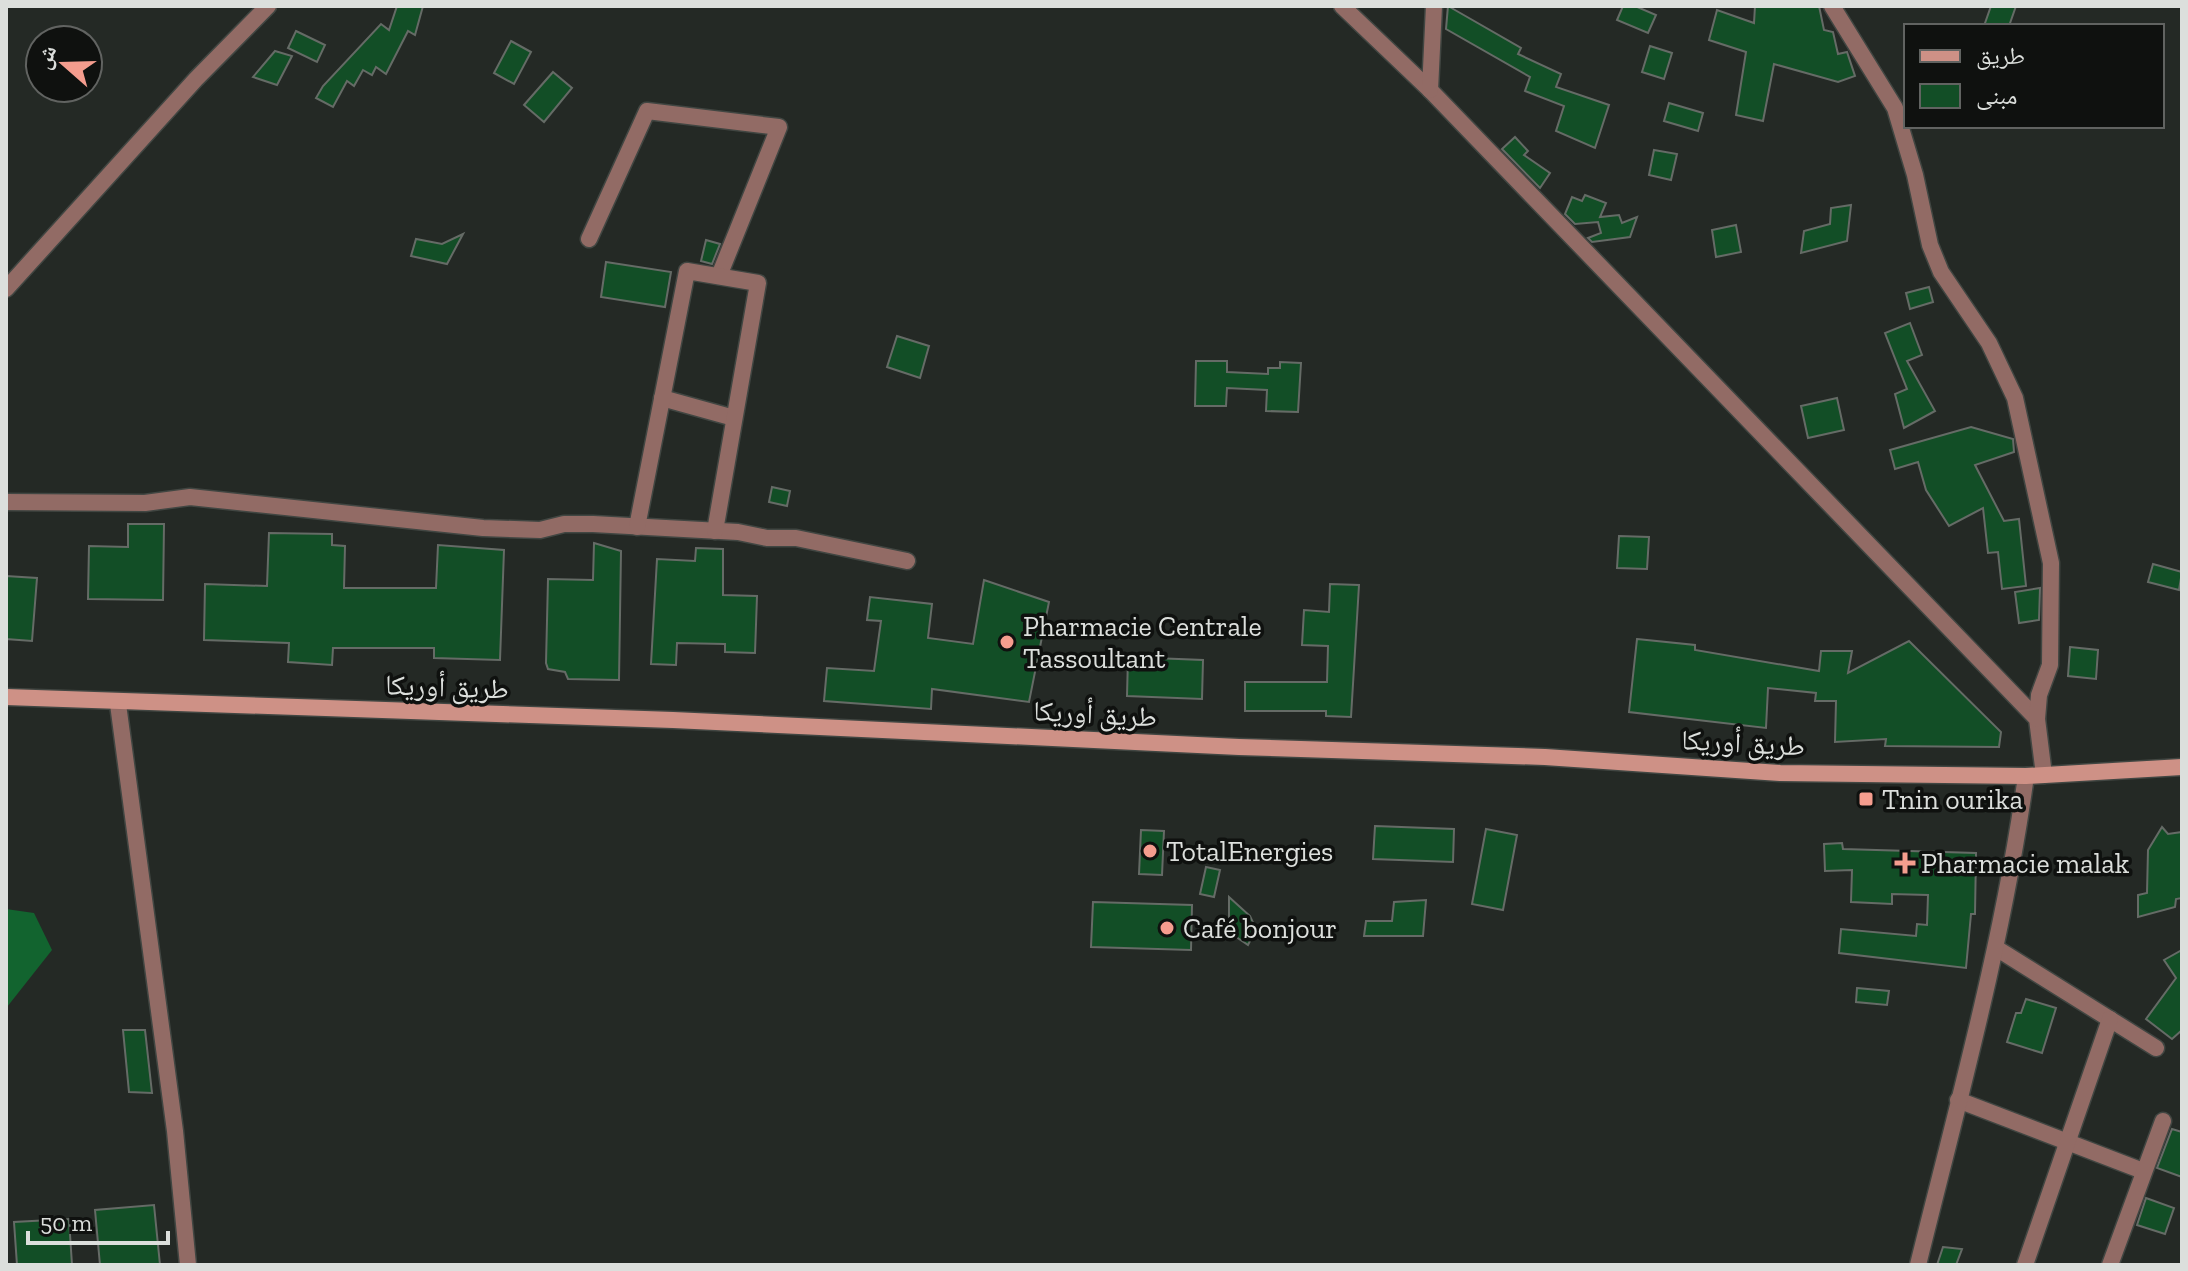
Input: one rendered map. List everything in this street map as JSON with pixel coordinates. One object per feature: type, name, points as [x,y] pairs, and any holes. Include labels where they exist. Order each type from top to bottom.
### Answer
[{"type":"street","points":[[6,289],[196,79],[268,6]]},
{"type":"street","points":[[1342,6],[1430,90],[2037,719]]},
{"type":"street","points":[[1430,90],[1434,6]]},
{"type":"street","points":[[1832,6],[1895,108],[1936,259],[1954,295],[1989,343],[2015,398],[2051,563],[2053,635],[2050,665],[2039,695],[2037,719],[2044,775]]},
{"type":"street","points":[[589,239],[647,111],[779,127],[719,276]]},
{"type":"street","points":[[637,527],[687,271],[758,283],[715,531]]},
{"type":"street","points":[[662,398],[734,418]]},
{"type":"street","points":[[6,502],[145,503],[190,497],[483,528],[540,530],[564,524],[715,531],[796,538],[907,561]]},
{"type":"street","name":"طريق أوريكا","points":[[6,697],[118,704],[688,721],[1224,746],[1545,757],[1780,773],[2026,776],[2182,767]]},
{"type":"street","points":[[118,704],[175,1131],[188,1265]]},
{"type":"street","points":[[1918,1265],[1996,948],[2026,776]]},
{"type":"street","points":[[1996,948],[2156,1048]]},
{"type":"street","points":[[2025,1265],[2110,1019]]},
{"type":"street","points":[[1958,1100],[2143,1171]]},
{"type":"street","points":[[2110,1265],[2163,1121]]},
{"type":"shaded area","points":[[6,909],[34,913],[52,950],[7,1007]]},
{"type":"building","points":[[397,6],[423,6],[415,35],[408,31],[386,74],[376,67],[372,75],[363,70],[354,86],[347,81],[333,107],[316,98],[323,86],[381,24],[389,30]]},
{"type":"building","points":[[1448,6],[1521,48],[1518,54],[1561,74],[1556,87],[1609,105],[1595,148],[1556,131],[1564,106],[1525,91],[1530,77],[1446,29]]},
{"type":"building","points":[[1623,6],[1635,6],[1656,15],[1648,33],[1617,20]]},
{"type":"building","points":[[1755,6],[1819,6],[1824,30],[1833,32],[1838,54],[1847,52],[1855,76],[1838,82],[1774,64],[1763,121],[1736,115],[1746,52],[1709,40],[1717,10],[1754,23]]},
{"type":"building","points":[[1991,6],[2016,6],[2010,24],[1985,24]]},
{"type":"building","points":[[296,31],[325,45],[317,62],[288,48]]},
{"type":"building","points":[[511,41],[531,52],[514,84],[494,73]]},
{"type":"building","points":[[1650,46],[1672,53],[1664,79],[1642,72]]},
{"type":"building","points":[[275,51],[292,56],[277,85],[253,77]]},
{"type":"building","points":[[553,72],[572,88],[544,122],[524,105]]},
{"type":"building","points":[[1669,103],[1703,113],[1698,131],[1664,121]]},
{"type":"building","points":[[1515,137],[1528,151],[1524,155],[1550,173],[1540,188],[1502,149]]},
{"type":"building","points":[[1654,150],[1677,154],[1671,180],[1649,175]]},
{"type":"building","points":[[1585,195],[1606,203],[1600,217],[1619,215],[1622,223],[1637,217],[1630,237],[1592,242],[1588,238],[1601,233],[1598,222],[1575,224],[1565,214],[1572,197],[1582,201]]},
{"type":"building","points":[[1851,205],[1847,241],[1801,253],[1804,231],[1830,224],[1831,208]]},
{"type":"building","points":[[1736,225],[1741,252],[1716,257],[1712,230]]},
{"type":"building","points":[[463,234],[447,264],[411,256],[416,239],[442,244]]},
{"type":"building","points":[[706,240],[720,244],[712,264],[701,261]]},
{"type":"building","points":[[606,262],[671,272],[665,307],[601,297]]},
{"type":"building","points":[[1929,287],[1933,302],[1910,309],[1906,293]]},
{"type":"building","points":[[1910,323],[1922,355],[1907,361],[1935,411],[1904,428],[1895,394],[1907,389],[1885,333]]},
{"type":"building","points":[[897,336],[929,346],[920,378],[887,367]]},
{"type":"building","points":[[1196,361],[1227,361],[1227,372],[1268,374],[1268,368],[1280,368],[1280,362],[1301,363],[1298,412],[1266,411],[1267,390],[1227,388],[1226,406],[1195,406]]},
{"type":"building","points":[[1837,398],[1844,430],[1808,438],[1801,406]]},
{"type":"building","points":[[1971,427],[2013,439],[2014,452],[1975,465],[2004,521],[2019,519],[2026,586],[2002,589],[1998,552],[1988,553],[1983,508],[1949,526],[1926,490],[1918,462],[1895,469],[1890,450]]},
{"type":"building","points":[[772,487],[790,491],[787,506],[769,502]]},
{"type":"building","points":[[128,524],[164,524],[163,600],[88,599],[89,546],[128,547]]},
{"type":"building","points":[[269,533],[332,534],[332,545],[345,546],[344,588],[436,588],[438,545],[504,550],[500,660],[434,658],[434,648],[333,648],[332,665],[288,662],[289,643],[204,640],[205,584],[267,586]]},
{"type":"building","points":[[1619,536],[1649,537],[1647,569],[1617,568]]},
{"type":"building","points":[[594,543],[621,551],[619,680],[568,679],[565,672],[548,669],[546,663],[548,579],[593,580]]},
{"type":"building","points":[[696,548],[723,549],[723,595],[757,596],[755,653],[725,652],[725,644],[677,643],[676,665],[651,664],[657,559],[695,561]]},
{"type":"building","points":[[2153,564],[2182,572],[2179,590],[2148,582]]},
{"type":"building","points":[[6,576],[37,578],[32,641],[6,639]]},
{"type":"building","points":[[984,580],[1049,602],[1029,702],[932,689],[931,709],[824,701],[827,668],[874,671],[881,621],[867,620],[870,597],[932,604],[928,638],[973,644]]},
{"type":"building","points":[[1330,584],[1359,585],[1351,717],[1326,716],[1326,711],[1245,711],[1245,682],[1327,682],[1328,646],[1302,645],[1304,610],[1329,612]]},
{"type":"building","points":[[2040,588],[2039,620],[2019,623],[2015,592]]},
{"type":"building","points":[[1637,639],[1695,645],[1695,650],[1819,671],[1821,651],[1852,651],[1848,673],[1909,641],[2001,732],[1999,747],[1885,746],[1886,739],[1835,742],[1836,701],[1815,701],[1816,693],[1768,688],[1766,728],[1629,712]]},
{"type":"building","points":[[2070,647],[2098,650],[2096,679],[2068,676]]},
{"type":"building","points":[[1128,657],[1203,660],[1202,699],[1127,696]]},
{"type":"building","points":[[1375,826],[1454,829],[1453,862],[1373,859]]},
{"type":"building","points":[[2162,827],[2168,834],[2182,832],[2182,898],[2176,899],[2175,907],[2138,917],[2138,895],[2147,893],[2148,850]]},
{"type":"building","points":[[1486,829],[1517,835],[1503,910],[1472,904]]},
{"type":"building","points":[[1141,830],[1164,831],[1162,875],[1139,874]]},
{"type":"building","points":[[1842,843],[1843,849],[1976,853],[1975,914],[1971,914],[1966,968],[1839,953],[1841,929],[1916,936],[1917,924],[1927,925],[1928,895],[1892,894],[1892,904],[1851,902],[1852,870],[1825,871],[1824,844]]},
{"type":"building","points":[[1206,867],[1220,870],[1214,897],[1200,894]]},
{"type":"building","points":[[1229,897],[1250,916],[1256,929],[1248,945],[1229,932]]},
{"type":"building","points":[[1426,900],[1423,936],[1364,936],[1366,921],[1392,921],[1394,902]]},
{"type":"building","points":[[1093,902],[1192,905],[1191,950],[1091,947]]},
{"type":"building","points":[[2182,950],[2182,1030],[2172,1039],[2146,1019],[2176,978],[2164,960]]},
{"type":"building","points":[[1857,988],[1889,991],[1887,1005],[1856,1002]]},
{"type":"building","points":[[2026,999],[2056,1008],[2042,1053],[2007,1042],[2016,1013],[2021,1013]]},
{"type":"building","points":[[123,1030],[145,1030],[152,1093],[129,1092]]},
{"type":"building","points":[[2172,1129],[2182,1132],[2182,1177],[2157,1168]]},
{"type":"building","points":[[2146,1198],[2174,1208],[2165,1234],[2137,1225]]},
{"type":"building","points":[[154,1205],[160,1265],[100,1265],[95,1210]]},
{"type":"building","points":[[69,1219],[72,1265],[17,1265],[14,1222]]},
{"type":"building","points":[[1943,1247],[1962,1249],[1956,1265],[1937,1265]]},
{"type":"place","name":"Pharmacie Centrale Tassoultant","points":[[1007,642]]},
{"type":"place","name":"Tnin ourika","points":[[1866,799]]},
{"type":"place","name":"TotalEnergies","points":[[1150,851]]},
{"type":"place","name":"Pharmacie malak","points":[[1905,863]]},
{"type":"place","name":"Café bonjour","points":[[1167,928]]}]
